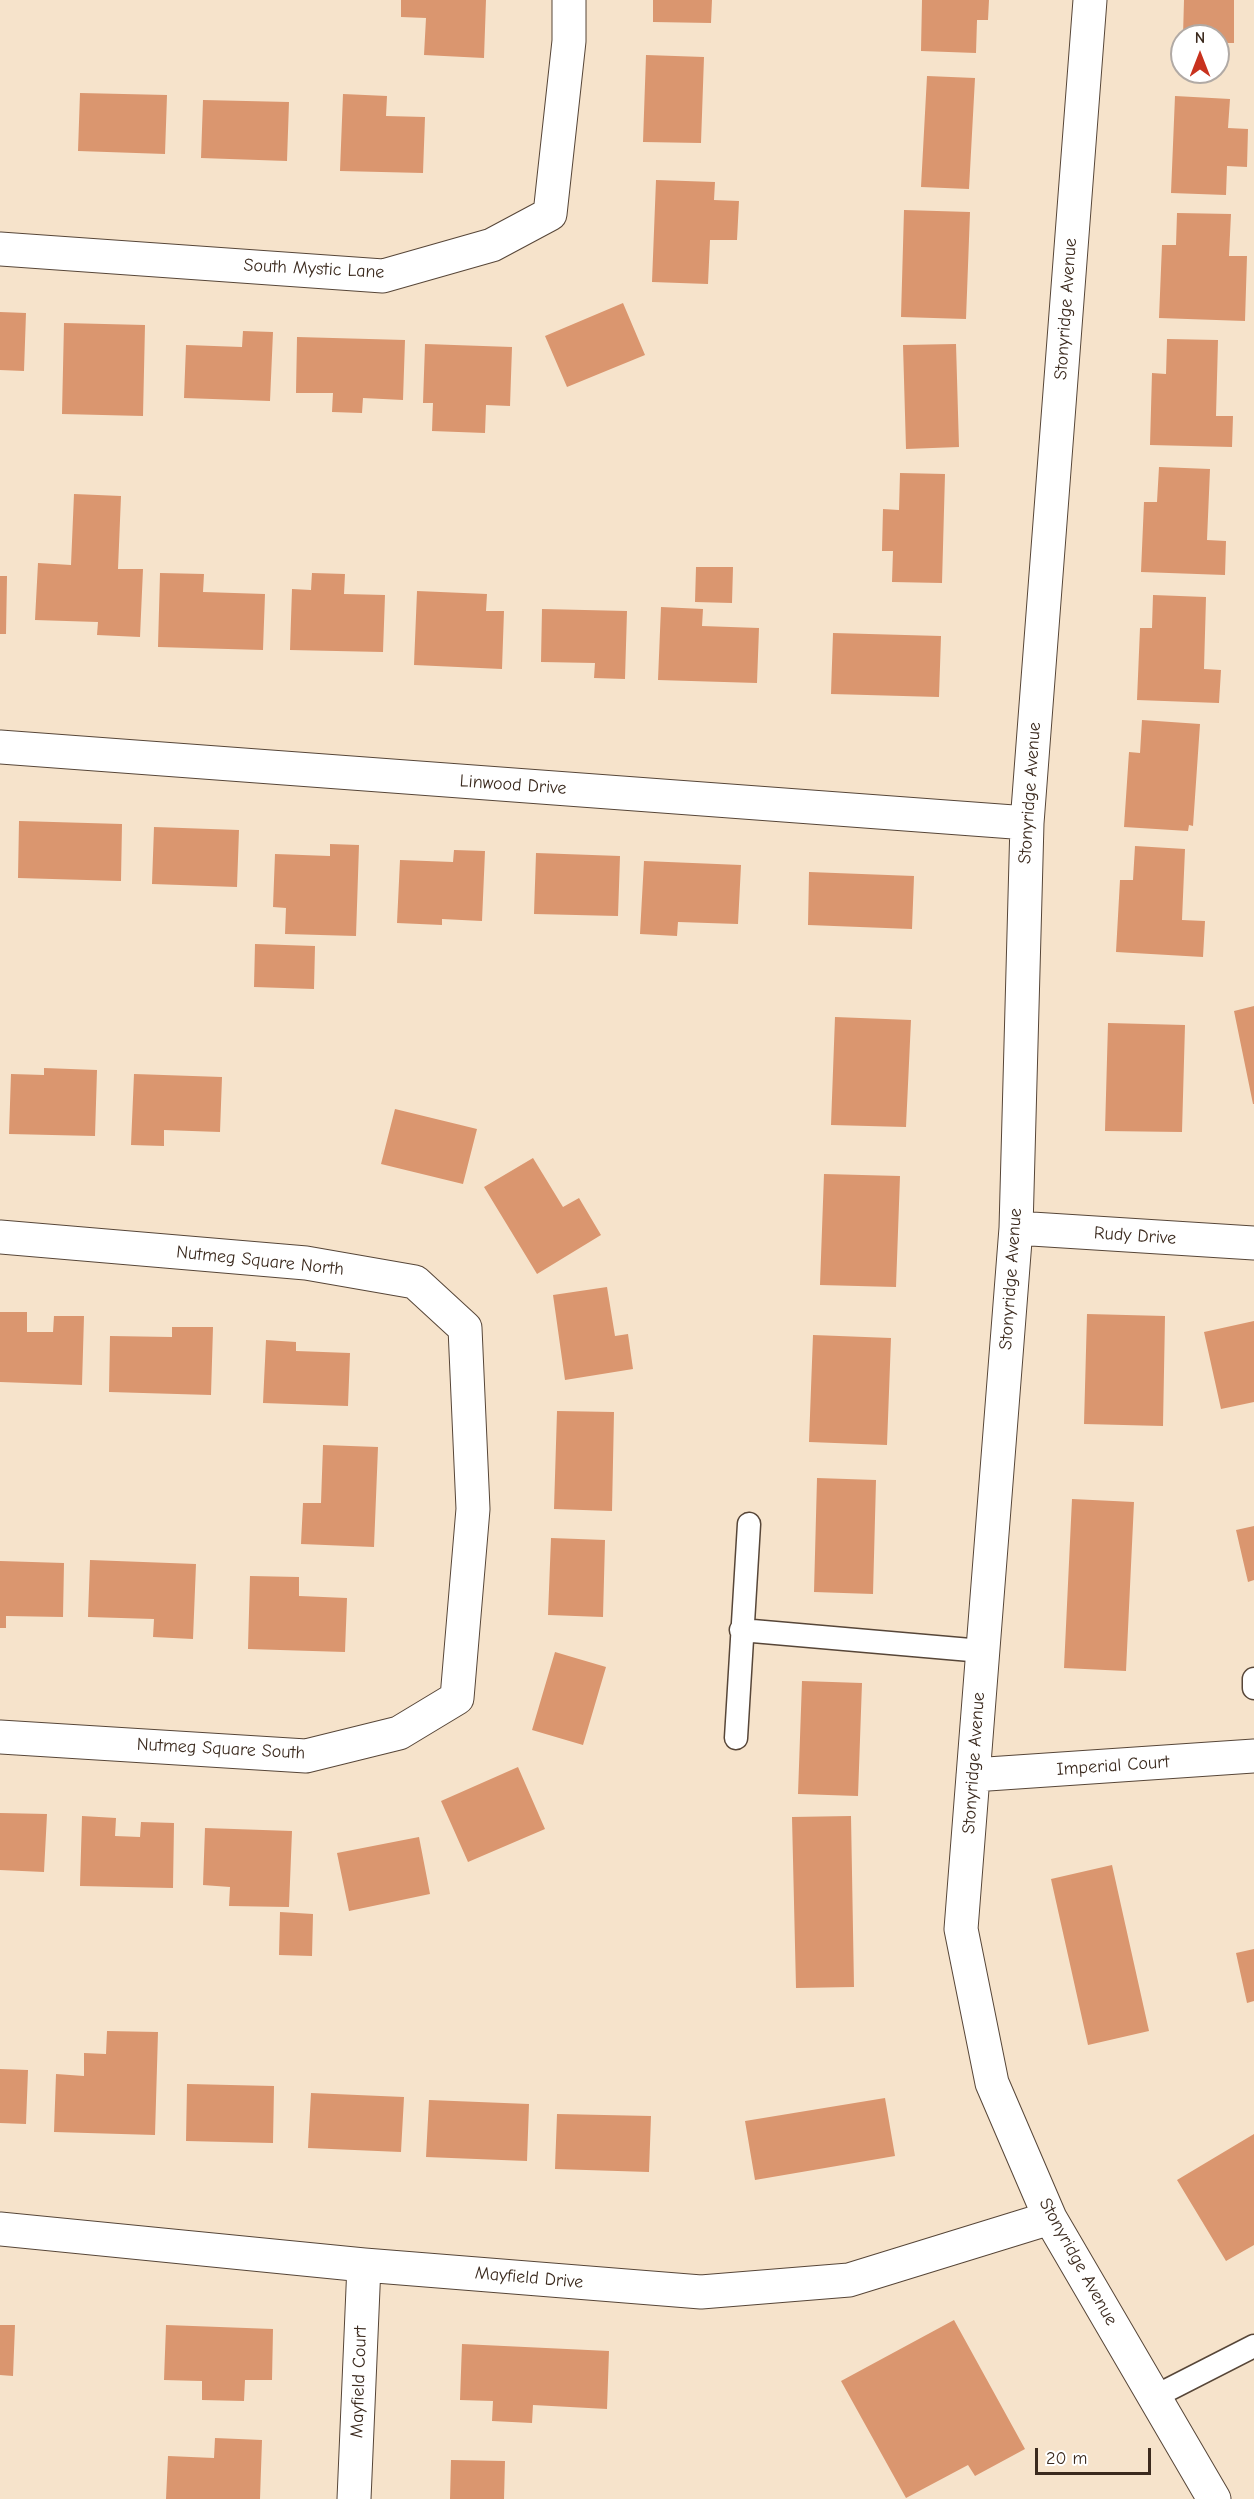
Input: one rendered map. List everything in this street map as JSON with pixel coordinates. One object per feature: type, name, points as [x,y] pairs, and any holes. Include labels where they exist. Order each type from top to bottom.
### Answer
[{"type":"street","name":"South Mystic Lane","points":[[0,249],[383,276],[492,245],[550,214],[569,41],[568,0]]},
{"type":"street","name":"Stonyridge Avenue","points":[[1090,0],[1027,824],[1016,1228],[961,1929],[992,2083],[1050,2218],[1214,2499]]},
{"type":"street","name":"Linwood Drive","points":[[0,747],[1027,824]]},
{"type":"street","name":"Rudy Drive","points":[[1016,1228],[1254,1243]]},
{"type":"street","name":"Nutmeg Square North","points":[[0,1237],[306,1263],[415,1282],[465,1328],[473,1509]]},
{"type":"street","name":"Nutmeg Square South","points":[[0,1737],[306,1756],[399,1733],[457,1698],[473,1509]]},
{"type":"street","name":"Imperial Court","points":[[973,1775],[1254,1756]]},
{"type":"street","name":"Mayfield Drive","points":[[0,2229],[364,2265],[701,2292],[849,2280],[1050,2218]]},
{"type":"street","name":"Mayfield Court","points":[[354,2499],[364,2265]]},
{"type":"lane","points":[[736,1738],[749,1524]]},
{"type":"lane","points":[[741,1630],[982,1651]]},
{"type":"lane","points":[[1254,1679],[1254,1688]]},
{"type":"lane","points":[[1154,2397],[1254,2346]]},
{"type":"building","points":[[401,0],[486,0],[484,58],[424,55],[426,18],[401,17]]},
{"type":"building","points":[[653,0],[712,0],[711,23],[653,22]]},
{"type":"building","points":[[922,0],[989,0],[988,20],[977,20],[976,53],[921,51]]},
{"type":"building","points":[[1184,0],[1234,0],[1234,43],[1230,43],[1230,24],[1183,24]]},
{"type":"building","points":[[646,55],[704,57],[701,143],[643,142]]},
{"type":"building","points":[[927,76],[975,78],[969,189],[921,187]]},
{"type":"building","points":[[80,93],[167,95],[165,154],[78,151]]},
{"type":"building","points":[[343,94],[387,96],[386,116],[425,117],[423,173],[340,171]]},
{"type":"building","points":[[1175,96],[1230,99],[1228,128],[1248,129],[1247,167],[1227,166],[1226,195],[1171,193]]},
{"type":"building","points":[[203,100],[289,102],[287,161],[201,158]]},
{"type":"building","points":[[656,180],[715,182],[714,200],[739,201],[737,240],[710,240],[708,284],[652,282]]},
{"type":"building","points":[[904,210],[970,212],[966,319],[901,317]]},
{"type":"building","points":[[1177,213],[1231,214],[1229,256],[1247,256],[1245,321],[1159,318],[1162,245],[1176,245]]},
{"type":"building","points":[[623,303],[645,355],[567,387],[545,336]]},
{"type":"building","points":[[0,312],[26,313],[24,371],[0,370]]},
{"type":"building","points":[[64,323],[145,325],[143,416],[62,414]]},
{"type":"building","points":[[243,331],[273,332],[270,401],[184,398],[186,345],[242,347]]},
{"type":"building","points":[[297,337],[405,340],[403,400],[363,398],[362,413],[332,412],[333,393],[296,393]]},
{"type":"building","points":[[1167,339],[1218,340],[1216,416],[1233,416],[1232,447],[1150,445],[1152,373],[1166,374]]},
{"type":"building","points":[[425,344],[512,347],[510,406],[486,405],[485,433],[432,431],[433,403],[423,403]]},
{"type":"building","points":[[956,344],[959,447],[906,449],[903,345]]},
{"type":"building","points":[[1159,467],[1210,469],[1207,540],[1226,541],[1225,575],[1141,572],[1144,502],[1157,502]]},
{"type":"building","points":[[900,473],[945,474],[942,583],[892,582],[893,551],[882,551],[883,509],[899,510]]},
{"type":"building","points":[[74,494],[121,496],[118,569],[143,569],[140,637],[97,635],[98,622],[35,620],[38,563],[71,565]]},
{"type":"building","points":[[696,567],[733,567],[732,603],[695,602]]},
{"type":"building","points":[[160,573],[204,574],[203,592],[265,594],[263,650],[158,647]]},
{"type":"building","points":[[312,573],[345,574],[344,594],[385,595],[383,652],[290,650],[292,589],[311,590]]},
{"type":"building","points":[[0,576],[7,576],[6,634],[0,634]]},
{"type":"building","points":[[417,591],[487,594],[486,611],[504,611],[502,669],[414,665]]},
{"type":"building","points":[[1153,595],[1206,597],[1204,669],[1221,670],[1219,703],[1137,700],[1140,628],[1152,628]]},
{"type":"building","points":[[661,607],[703,609],[702,626],[759,628],[757,683],[658,680]]},
{"type":"building","points":[[542,609],[627,611],[625,679],[594,678],[595,663],[541,662]]},
{"type":"building","points":[[833,633],[941,636],[939,697],[831,694]]},
{"type":"building","points":[[1142,720],[1200,724],[1193,826],[1189,825],[1188,831],[1124,827],[1129,752],[1140,753]]},
{"type":"building","points":[[19,821],[122,824],[121,881],[18,878]]},
{"type":"building","points":[[154,827],[239,830],[237,887],[152,884]]},
{"type":"building","points":[[330,844],[359,845],[356,936],[285,934],[286,908],[273,907],[275,854],[330,856]]},
{"type":"building","points":[[1135,846],[1185,849],[1182,920],[1205,921],[1203,957],[1116,952],[1120,880],[1133,880]]},
{"type":"building","points":[[454,850],[485,851],[482,921],[442,919],[442,925],[397,923],[400,860],[453,862]]},
{"type":"building","points":[[536,853],[620,856],[618,916],[534,914]]},
{"type":"building","points":[[644,861],[741,865],[738,924],[678,922],[677,936],[640,934]]},
{"type":"building","points":[[809,872],[914,876],[912,929],[808,925]]},
{"type":"building","points":[[255,944],[315,946],[314,989],[254,987]]},
{"type":"building","points":[[1254,1006],[1254,1104],[1253,1104],[1234,1011]]},
{"type":"building","points":[[835,1017],[911,1020],[906,1127],[831,1125]]},
{"type":"building","points":[[1108,1023],[1185,1025],[1182,1132],[1105,1131]]},
{"type":"building","points":[[44,1068],[97,1070],[95,1136],[9,1134],[11,1074],[44,1075]]},
{"type":"building","points":[[134,1074],[222,1077],[220,1132],[164,1130],[164,1146],[131,1145]]},
{"type":"building","points":[[395,1109],[477,1129],[463,1184],[381,1164]]},
{"type":"building","points":[[533,1158],[563,1207],[579,1198],[601,1235],[537,1274],[484,1187]]},
{"type":"building","points":[[824,1174],[900,1176],[896,1287],[820,1285]]},
{"type":"building","points":[[607,1287],[615,1336],[628,1334],[633,1369],[565,1380],[553,1295]]},
{"type":"building","points":[[0,1312],[27,1312],[27,1332],[53,1332],[54,1316],[84,1316],[82,1385],[0,1382]]},
{"type":"building","points":[[1087,1314],[1165,1316],[1163,1426],[1084,1424]]},
{"type":"building","points":[[1254,1321],[1254,1402],[1221,1409],[1204,1332]]},
{"type":"building","points":[[172,1327],[213,1327],[211,1395],[109,1392],[110,1336],[172,1337]]},
{"type":"building","points":[[813,1335],[891,1338],[887,1445],[809,1442]]},
{"type":"building","points":[[266,1340],[296,1342],[296,1351],[350,1353],[348,1406],[263,1403]]},
{"type":"building","points":[[557,1411],[614,1412],[612,1511],[554,1509]]},
{"type":"building","points":[[323,1445],[378,1447],[374,1547],[301,1544],[303,1503],[321,1503]]},
{"type":"building","points":[[817,1478],[876,1480],[873,1594],[814,1592]]},
{"type":"building","points":[[1072,1499],[1134,1502],[1126,1671],[1064,1668]]},
{"type":"building","points":[[1254,1526],[1254,1580],[1248,1582],[1236,1530]]},
{"type":"building","points":[[551,1538],[605,1540],[603,1617],[548,1615]]},
{"type":"building","points":[[90,1560],[196,1564],[193,1639],[153,1637],[154,1619],[88,1617]]},
{"type":"building","points":[[0,1561],[64,1563],[63,1617],[6,1616],[6,1628],[0,1628]]},
{"type":"building","points":[[250,1576],[299,1577],[299,1596],[347,1598],[345,1652],[248,1649]]},
{"type":"building","points":[[555,1652],[606,1667],[583,1745],[532,1730]]},
{"type":"building","points":[[802,1681],[862,1683],[858,1796],[798,1794]]},
{"type":"building","points":[[518,1767],[545,1829],[468,1862],[441,1801]]},
{"type":"building","points":[[0,1813],[47,1814],[44,1872],[0,1870]]},
{"type":"building","points":[[82,1816],[116,1818],[115,1836],[140,1837],[141,1822],[174,1823],[173,1888],[80,1886]]},
{"type":"building","points":[[851,1816],[854,1987],[796,1988],[792,1817]]},
{"type":"building","points":[[205,1828],[292,1831],[289,1907],[229,1906],[230,1887],[203,1885]]},
{"type":"building","points":[[419,1837],[430,1894],[349,1911],[337,1853]]},
{"type":"building","points":[[1112,1865],[1149,2031],[1088,2045],[1051,1879]]},
{"type":"building","points":[[280,1912],[313,1914],[312,1956],[279,1955]]},
{"type":"building","points":[[1254,1949],[1254,2001],[1247,2003],[1236,1953]]},
{"type":"building","points":[[107,2031],[158,2032],[155,2135],[54,2132],[56,2074],[84,2076],[84,2053],[106,2054]]},
{"type":"building","points":[[0,2069],[28,2070],[26,2124],[0,2123]]},
{"type":"building","points":[[187,2084],[274,2086],[273,2143],[186,2141]]},
{"type":"building","points":[[311,2093],[404,2097],[401,2152],[308,2148]]},
{"type":"building","points":[[885,2098],[895,2156],[755,2180],[745,2121]]},
{"type":"building","points":[[429,2100],[529,2104],[527,2161],[426,2157]]},
{"type":"building","points":[[557,2114],[651,2116],[649,2172],[555,2169]]},
{"type":"building","points":[[1254,2134],[1254,2245],[1226,2261],[1177,2180]]},
{"type":"building","points":[[954,2320],[1025,2449],[975,2476],[968,2465],[906,2498],[841,2381]]},
{"type":"building","points":[[0,2325],[15,2325],[13,2376],[0,2375]]},
{"type":"building","points":[[166,2325],[273,2329],[272,2380],[245,2380],[244,2401],[202,2400],[202,2381],[164,2380]]},
{"type":"building","points":[[462,2344],[609,2351],[607,2409],[533,2405],[532,2423],[492,2421],[493,2401],[460,2400]]},
{"type":"building","points":[[215,2438],[262,2440],[260,2499],[166,2499],[168,2456],[214,2458]]},
{"type":"building","points":[[451,2460],[505,2461],[504,2499],[450,2499]]}]
